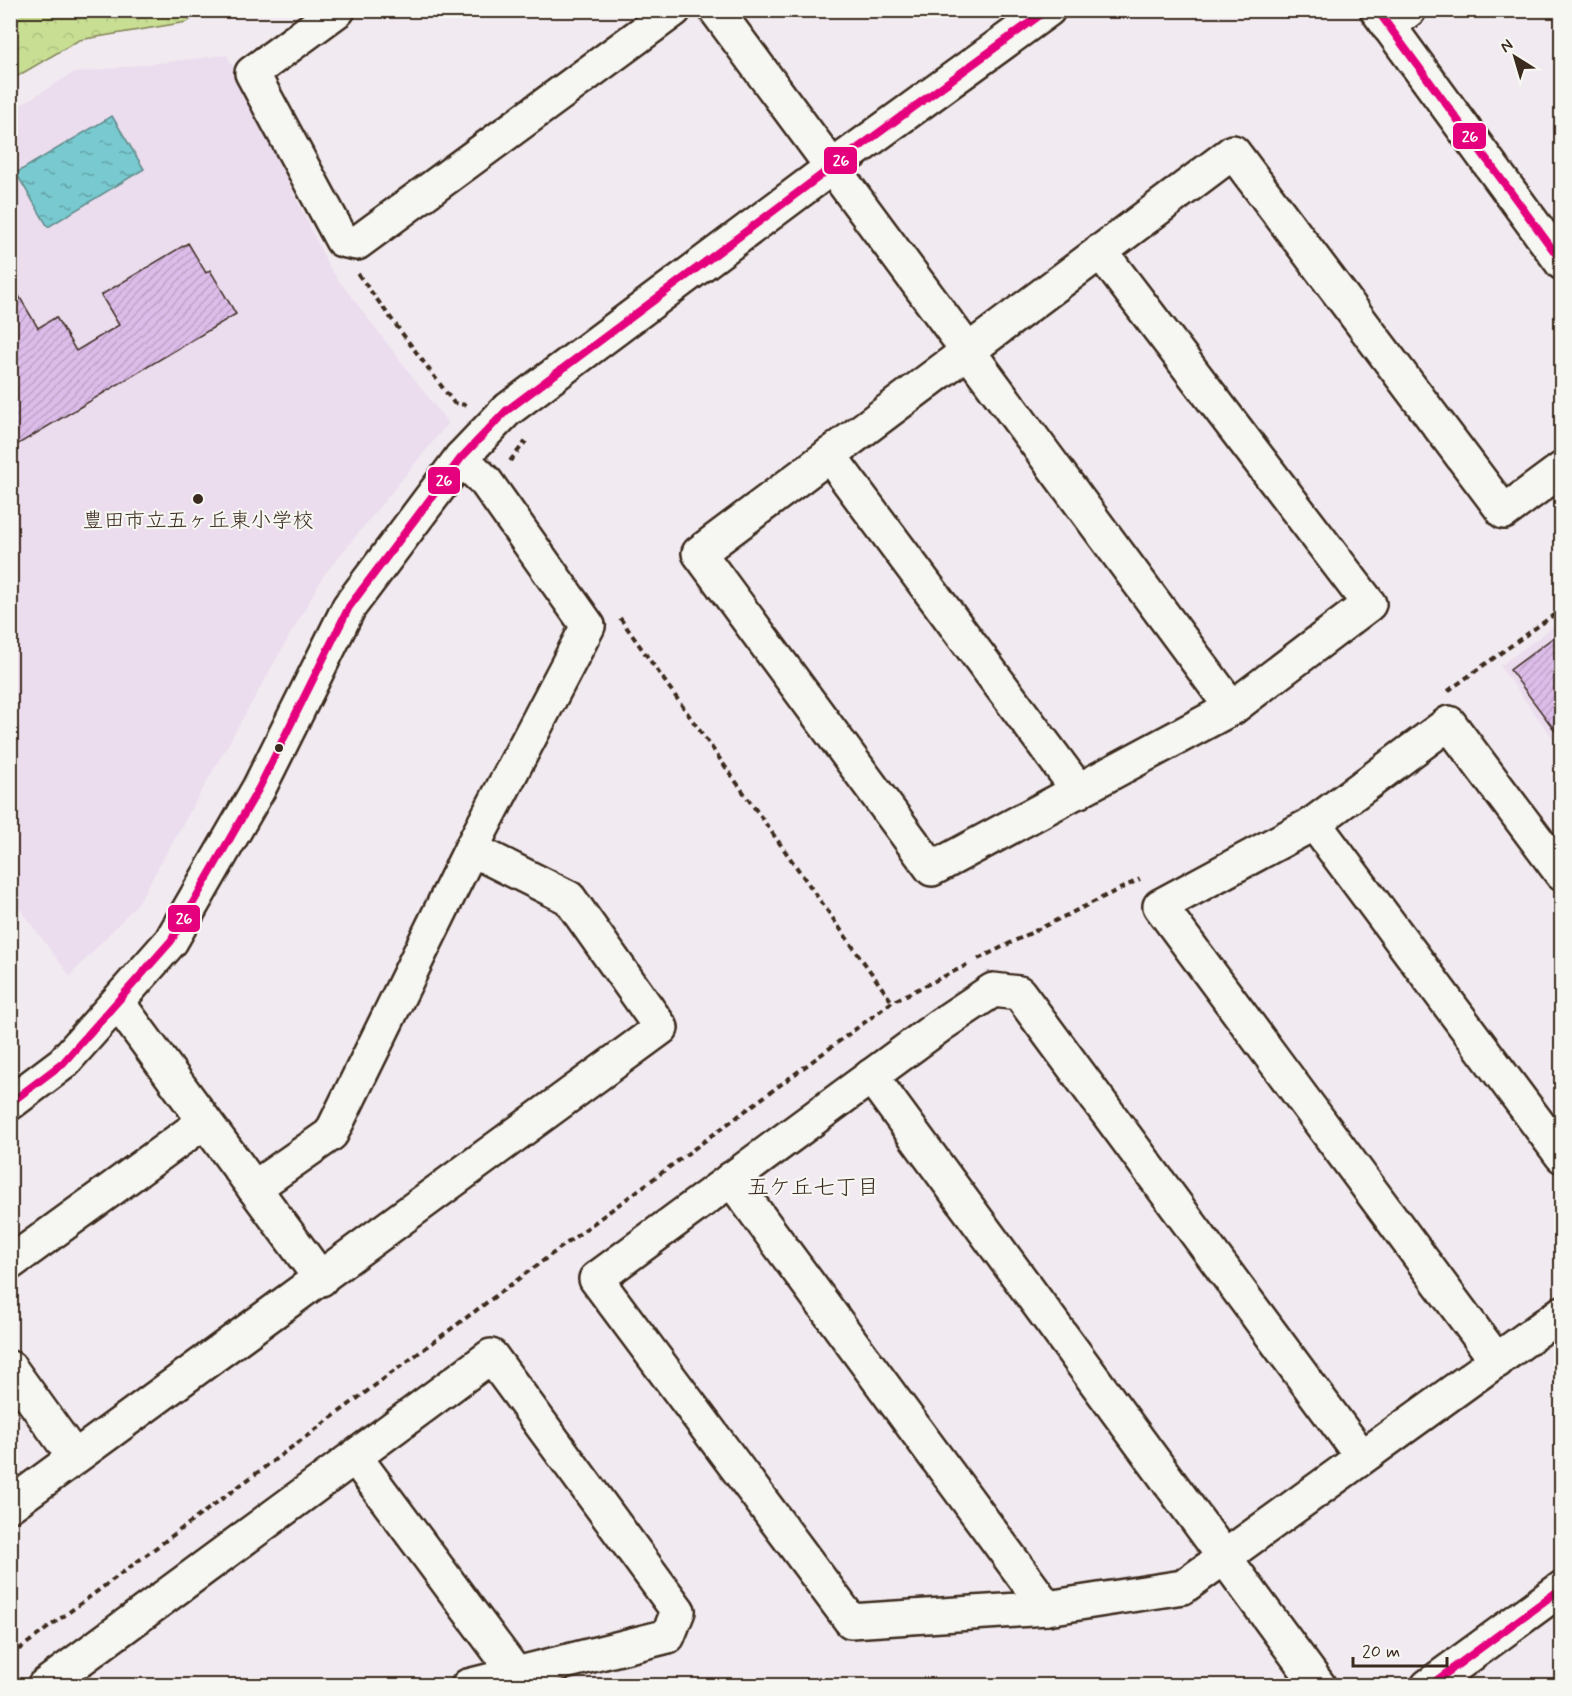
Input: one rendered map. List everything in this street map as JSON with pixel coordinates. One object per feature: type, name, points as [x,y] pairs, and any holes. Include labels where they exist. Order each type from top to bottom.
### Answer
[{"type":"street","points":[[338,10],[252,74],[342,240],[357,243],[674,10]]},
{"type":"street","points":[[716,10],[1232,708]]},
{"type":"street","points":[[10,1103],[63,1063],[171,941],[259,788],[349,607],[460,458],[506,411],[832,167],[1048,10]]},
{"type":"street","points":[[1391,16],[1562,262]]},
{"type":"street","points":[[1100,251],[1369,604],[1232,708],[932,869],[699,553],[1100,251],[1233,152],[1504,512],[1562,469]]},
{"type":"street","points":[[829,455],[1079,791]]},
{"type":"street","points":[[254,1188],[331,1134],[471,849],[588,626],[486,482],[460,458]]},
{"type":"street","points":[[1497,1360],[1160,906],[1314,823],[1449,723],[1562,874]]},
{"type":"street","points":[[1314,823],[1562,1155]]},
{"type":"street","points":[[10,1505],[661,1028],[569,898],[471,849]]},
{"type":"street","points":[[1362,1457],[1019,993],[993,990],[871,1076],[596,1279],[851,1621],[1047,1608],[1184,1587],[1223,1556],[1362,1457],[1562,1313]]},
{"type":"street","points":[[118,1003],[321,1279]]},
{"type":"street","points":[[871,1076],[1319,1686]]},
{"type":"street","points":[[10,1263],[204,1122]]},
{"type":"street","points":[[731,1179],[1047,1608]]},
{"type":"street","points":[[44,1686],[491,1356],[678,1611],[668,1636],[517,1680],[468,1686]]},
{"type":"street","points":[[10,1368],[74,1457]]},
{"type":"street","points":[[355,1457],[517,1680]]},
{"type":"street","points":[[1428,1686],[1562,1588]]},
{"type":"shaded area","name":"豊田市立五ヶ丘東小学校","points":[[227,55],[330,269],[448,423],[324,575],[138,903],[70,976],[11,897],[11,111],[73,73]]},
{"type":"shaded area","points":[[1561,621],[1561,749],[1500,666]]},
{"type":"green space","points":[[11,10],[202,11],[187,22],[79,40],[11,80]]},
{"type":"water","points":[[112,116],[144,169],[48,227],[16,173]]},
{"type":"building","points":[[188,243],[206,273],[210,270],[236,314],[10,449],[10,301],[19,296],[38,328],[56,317],[76,351],[119,325],[101,295]]},
{"type":"building","points":[[1562,631],[1562,740],[1510,670]]},
{"type":"transit line","name":"26","points":[[10,1103],[63,1063],[171,941],[259,788],[349,607],[461,458],[506,411],[832,167],[1047,10]]},
{"type":"transit line","name":"26","points":[[1377,10],[1562,262]]},
{"type":"transit line","name":"26","points":[[1429,1686],[1562,1588]]},
{"type":"place","name":"豊田市立五ヶ丘東小学校","points":[[198,499]]},
{"type":"district","name":"五ケ丘七丁目","points":[[813,1188]]}]
